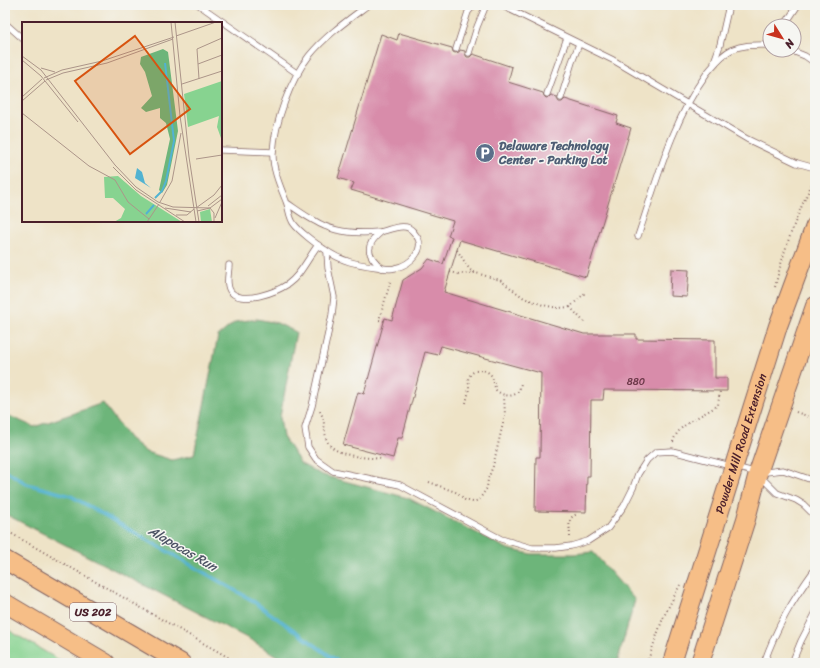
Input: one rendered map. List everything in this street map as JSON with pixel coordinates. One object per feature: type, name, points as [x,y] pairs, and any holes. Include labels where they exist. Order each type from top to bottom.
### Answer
[{"type":"highway","name":"Powder Mill Road Extension","points":[[672,663],[778,326],[815,226]]},
{"type":"highway","points":[[700,663],[746,519],[758,473],[815,306]]},
{"type":"highway","name":"US 202","points":[[5,560],[181,663]]},
{"type":"highway","name":"US 202","points":[[5,603],[106,663]]},
{"type":"lane","points":[[199,5],[298,74]]},
{"type":"lane","points":[[368,5],[327,38],[309,56],[289,91],[281,114],[273,152],[279,185],[287,203],[293,224],[327,252],[348,263],[382,268],[391,269],[399,268],[415,258],[419,250],[420,243],[412,230],[405,227],[396,227],[382,232],[375,237],[370,244],[369,250],[371,257],[382,268]]},
{"type":"lane","points":[[456,48],[468,12],[474,5]]},
{"type":"lane","points":[[469,53],[486,5]]},
{"type":"lane","points":[[501,5],[613,60],[747,139],[797,163],[815,168]]},
{"type":"lane","points":[[713,66],[720,45],[729,5]]},
{"type":"lane","points":[[788,18],[795,6]]},
{"type":"lane","points":[[5,23],[22,38]]},
{"type":"lane","points":[[547,94],[567,38]]},
{"type":"lane","points":[[561,98],[579,44]]},
{"type":"lane","points":[[638,236],[676,128],[703,79],[721,57],[730,50],[742,46],[762,44]]},
{"type":"lane","points":[[802,55],[815,63]]},
{"type":"lane","points":[[222,150],[273,152]]},
{"type":"lane","points":[[287,203],[315,222],[332,229],[358,233],[382,232]]},
{"type":"lane","points":[[229,265],[228,284],[230,292],[238,296],[259,296],[274,292],[289,284],[301,270],[309,256],[318,245]]},
{"type":"lane","points":[[327,252],[328,268],[334,296],[332,315],[312,406],[305,428],[308,447],[316,459],[332,471],[400,485],[501,539],[532,548],[556,548],[588,542],[608,528],[624,506],[638,474],[647,460],[656,452],[672,451],[758,473],[783,470],[815,481]]},
{"type":"lane","points":[[758,473],[777,492],[800,503],[815,516]]},
{"type":"lane","points":[[764,663],[785,614],[815,569]]},
{"type":"lane","points":[[792,663],[801,641],[815,614]]},
{"type":"path","points":[[457,250],[470,270],[500,280],[524,298],[543,305],[558,308],[570,307],[584,293]]},
{"type":"path","points":[[450,272],[459,274],[476,273]]},
{"type":"path","points":[[384,321],[379,320],[391,280]]},
{"type":"path","points":[[570,307],[584,322]]},
{"type":"path","points":[[466,403],[469,376],[479,370],[489,372],[492,376],[496,390],[504,396],[516,394],[521,385],[521,381]]},
{"type":"path","points":[[672,451],[674,437],[685,426],[718,405],[720,391]]},
{"type":"path","points":[[429,482],[458,492],[465,500],[472,502],[479,500],[487,488],[493,466],[505,415],[504,396]]},
{"type":"path","points":[[312,406],[320,412],[324,419],[325,433],[327,441],[331,447],[343,454],[382,459]]},
{"type":"path","points":[[796,412],[815,419]]},
{"type":"path","points":[[571,546],[569,523],[573,515],[578,514]]},
{"type":"path","points":[[5,530],[238,663]]},
{"type":"path","points":[[648,663],[668,608],[682,582]]},
{"type":"green space","points":[[257,319],[277,323],[296,332],[280,417],[283,437],[301,464],[322,475],[408,498],[508,549],[531,554],[574,554],[593,552],[635,600],[617,663],[288,663],[251,640],[5,514],[5,414],[34,427],[103,403],[129,438],[146,452],[172,460],[194,455],[218,336],[235,322]]},
{"type":"green space","points":[[5,628],[64,663],[5,663]]},
{"type":"building","points":[[399,33],[452,48],[453,52],[455,53],[459,52],[460,50],[465,51],[467,57],[470,57],[473,54],[512,67],[508,82],[543,93],[546,98],[551,95],[557,97],[559,102],[562,102],[565,99],[618,116],[616,123],[631,128],[586,277],[460,240],[444,292],[584,334],[636,334],[636,339],[715,340],[715,378],[727,378],[727,391],[604,390],[603,400],[591,400],[590,476],[587,476],[586,512],[535,511],[536,457],[540,457],[541,373],[441,346],[438,355],[425,352],[402,438],[398,438],[393,458],[343,445],[358,392],[364,394],[385,318],[392,320],[403,280],[422,268],[429,259],[443,264],[452,237],[448,236],[453,221],[351,190],[354,183],[338,178],[381,34],[397,40]]},
{"type":"building","points":[[671,269],[689,270],[687,297],[670,296]]},
{"type":"waterway","name":"Alapocas Run","points":[[5,470],[27,484],[71,496],[250,599],[340,663]]},
{"type":"place","name":"Delaware Technology Center - Parking Lot","points":[[485,153]]}]
